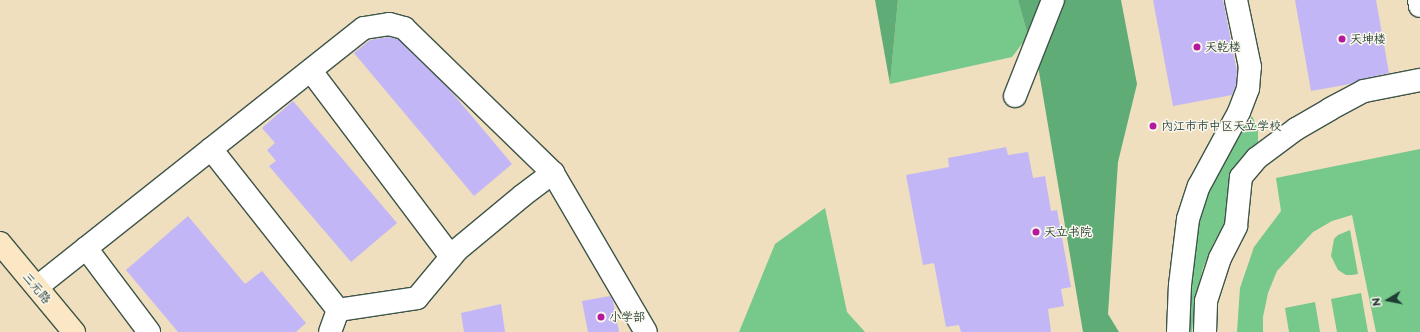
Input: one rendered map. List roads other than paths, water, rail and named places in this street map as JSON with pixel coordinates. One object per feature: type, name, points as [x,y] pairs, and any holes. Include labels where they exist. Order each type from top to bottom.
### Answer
[{"type":"main road","name":"三元路","points":[[0,243],[74,332]]},
{"type":"street","points":[[1015,96],[1053,0]]},
{"type":"street","points":[[1178,332],[1180,285],[1188,218],[1199,186],[1239,112],[1248,88],[1250,67],[1236,0]]},
{"type":"street","points":[[1419,0],[1420,6]]},
{"type":"street","points":[[37,287],[364,28],[389,24],[404,28],[553,173],[646,332]]},
{"type":"street","points":[[311,71],[451,257]]},
{"type":"street","points":[[1205,332],[1206,300],[1220,258],[1236,226],[1241,176],[1257,158],[1296,129],[1364,91],[1420,80]]},
{"type":"street","points":[[211,149],[338,310]]},
{"type":"street","points":[[338,310],[417,298],[457,250],[553,173]]},
{"type":"street","points":[[86,248],[149,332]]},
{"type":"street","points":[[330,332],[338,310]]},
{"type":"place","name":"天坤楼","points":[[1342,39]]},
{"type":"place","name":"天乾楼","points":[[1197,47]]},
{"type":"place","name":"内江市市中区天立学校","points":[[1153,126]]},
{"type":"place","name":"天立书院","points":[[1036,232]]},
{"type":"place","name":"小学部","points":[[601,317]]}]
